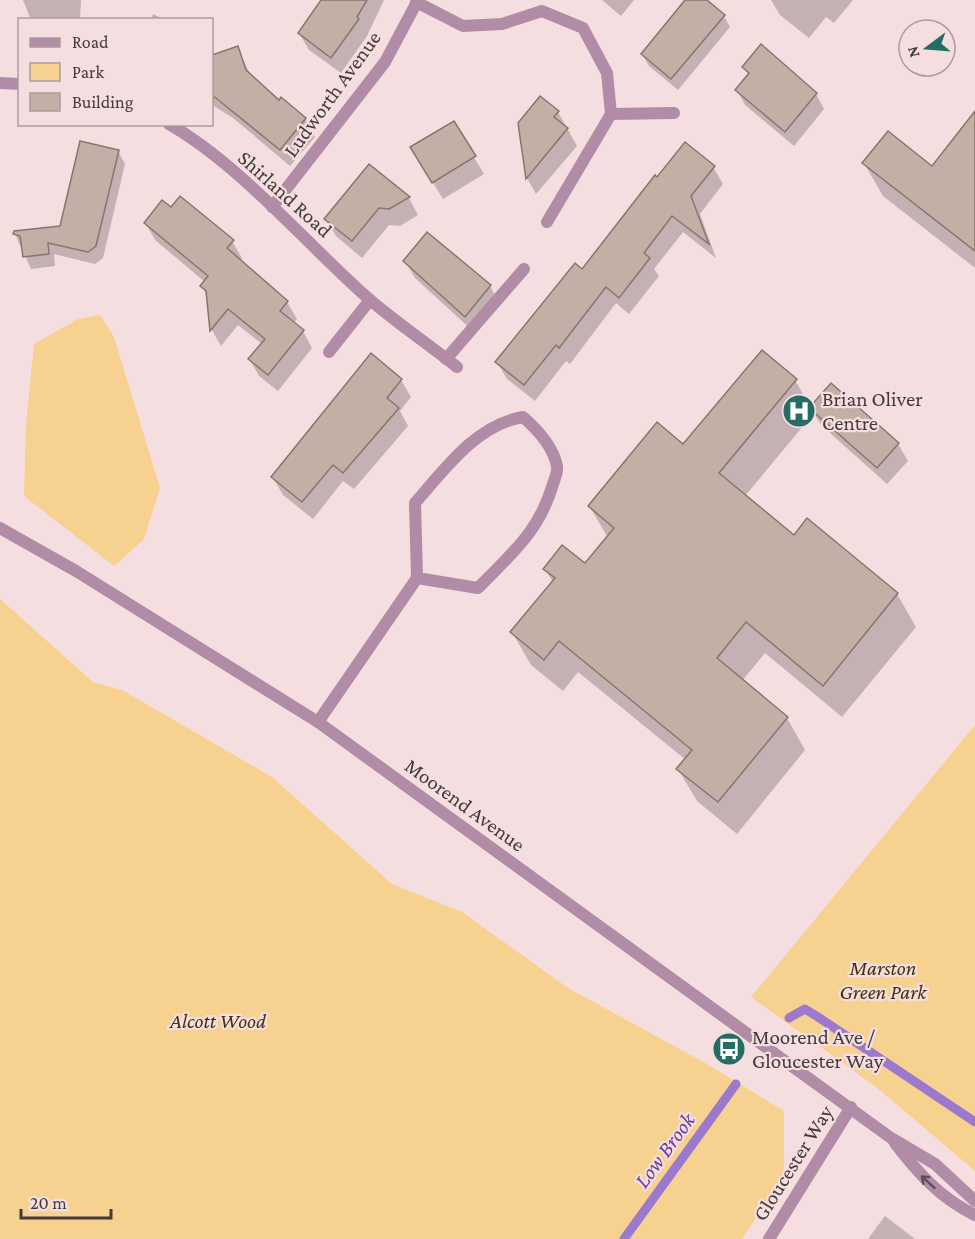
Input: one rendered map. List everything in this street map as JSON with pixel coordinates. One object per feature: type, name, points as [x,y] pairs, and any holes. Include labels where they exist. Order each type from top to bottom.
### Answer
[{"type":"street","points":[[417,1],[463,26],[502,24],[542,11],[583,28],[607,73],[611,114],[547,222]]},
{"type":"street","name":"Ludworth Avenue","points":[[272,207],[385,62],[417,1]]},
{"type":"street","points":[[0,82],[18,84]]},
{"type":"street","points":[[611,114],[674,113]]},
{"type":"street","name":"Shirland Road","points":[[172,126],[193,138],[272,207],[370,300],[452,363],[524,269]]},
{"type":"street","points":[[329,352],[370,300]]},
{"type":"street","points":[[318,722],[417,578],[415,503],[463,449],[503,421],[523,417],[539,432],[552,452],[558,468],[546,510],[529,534],[478,588],[417,578]]},
{"type":"street","name":"Moorend Avenue","points":[[0,528],[76,571],[318,722],[636,956],[851,1107],[891,1138],[935,1164],[975,1201]]},
{"type":"street","name":"Gloucester Way","points":[[769,1239],[851,1107]]},
{"type":"street","name":"Moorend Avenue","points":[[891,1138],[923,1179],[953,1204],[975,1215]]},
{"type":"green space","points":[[100,315],[114,337],[160,488],[144,539],[114,566],[24,496],[26,424],[34,344],[78,319]]},
{"type":"green space","name":"Alcott Wood","points":[[0,599],[93,682],[122,690],[272,777],[392,884],[462,912],[568,988],[707,1064],[784,1111],[784,1175],[742,1239],[0,1239]]},
{"type":"green space","name":"Marston Green Park","points":[[975,725],[975,1171],[876,1087],[751,997]]},
{"type":"building","points":[[321,0],[367,0],[357,17],[359,19],[331,58],[298,33]]},
{"type":"building","points":[[685,0],[707,0],[725,15],[671,79],[641,54]]},
{"type":"building","points":[[761,44],[817,93],[785,132],[735,90],[749,73],[742,67]]},
{"type":"building","points":[[238,46],[246,70],[279,100],[281,97],[306,118],[280,150],[213,96],[213,55]]},
{"type":"building","points":[[540,96],[559,111],[554,117],[568,128],[526,179],[518,123]]},
{"type":"building","points":[[975,111],[975,251],[862,163],[888,131],[932,166]]},
{"type":"building","points":[[454,121],[476,156],[432,183],[410,147]]},
{"type":"building","points":[[80,141],[119,150],[96,246],[88,252],[48,243],[49,254],[23,257],[20,236],[13,234],[14,231],[60,226]]},
{"type":"building","points":[[685,142],[715,166],[691,196],[709,244],[672,216],[644,253],[650,258],[619,298],[606,287],[559,348],[556,345],[524,385],[495,362],[575,263],[582,269],[655,175],[657,177]]},
{"type":"building","points":[[369,164],[410,197],[389,209],[379,208],[352,241],[324,219]]},
{"type":"building","points":[[180,196],[234,240],[227,248],[288,301],[280,311],[304,330],[268,375],[248,359],[265,339],[228,309],[210,331],[206,291],[200,286],[208,276],[144,223],[162,200],[171,207]]},
{"type":"building","points":[[427,232],[491,285],[465,317],[403,261]]},
{"type":"building","points":[[762,350],[797,379],[719,473],[794,535],[807,518],[898,593],[823,686],[746,622],[717,658],[788,717],[718,802],[676,769],[692,750],[559,641],[544,660],[510,632],[555,578],[543,569],[562,545],[585,563],[614,528],[588,506],[657,422],[683,444]]},
{"type":"building","points":[[371,353],[402,379],[387,398],[399,408],[343,473],[333,465],[302,502],[271,477]]},
{"type":"building","points":[[831,383],[899,443],[877,468],[809,408]]},
{"type":"waterway","name":"Low Brook","points":[[789,1018],[805,1009],[975,1122]]},
{"type":"waterway","name":"Low Brook","points":[[624,1239],[736,1084]]},
{"type":"place","name":"Brian Oliver Centre","points":[[799,411]]},
{"type":"place","name":"Moorend Ave / Gloucester Way","points":[[729,1049]]}]
